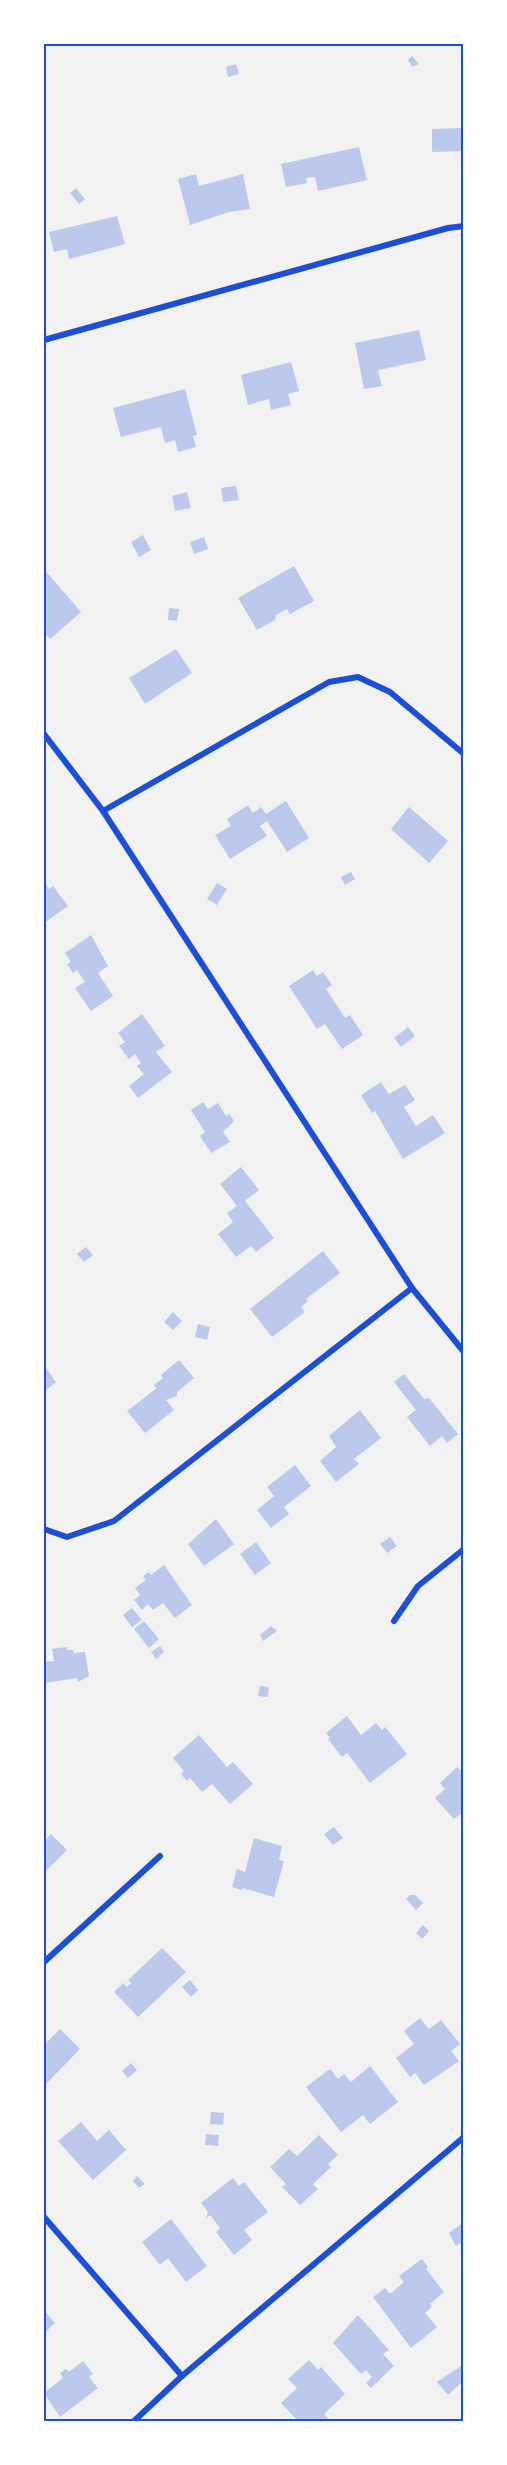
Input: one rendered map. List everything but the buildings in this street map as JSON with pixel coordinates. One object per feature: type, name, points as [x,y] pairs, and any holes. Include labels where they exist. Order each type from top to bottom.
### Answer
[{"type":"street","points":[[44,340],[448,228],[464,226]]},
{"type":"street","points":[[103,811],[329,682],[358,677],[390,692],[464,754]]},
{"type":"street","points":[[44,734],[103,811],[412,1288],[464,1352]]},
{"type":"street","points":[[44,1529],[67,1537],[114,1521],[412,1288]]},
{"type":"street","points":[[394,1621],[418,1586],[464,1549]]},
{"type":"street","points":[[44,1962],[160,1856]]},
{"type":"street","points":[[133,2421],[182,2376],[464,2137]]},
{"type":"street","points":[[44,2217],[182,2376]]}]
